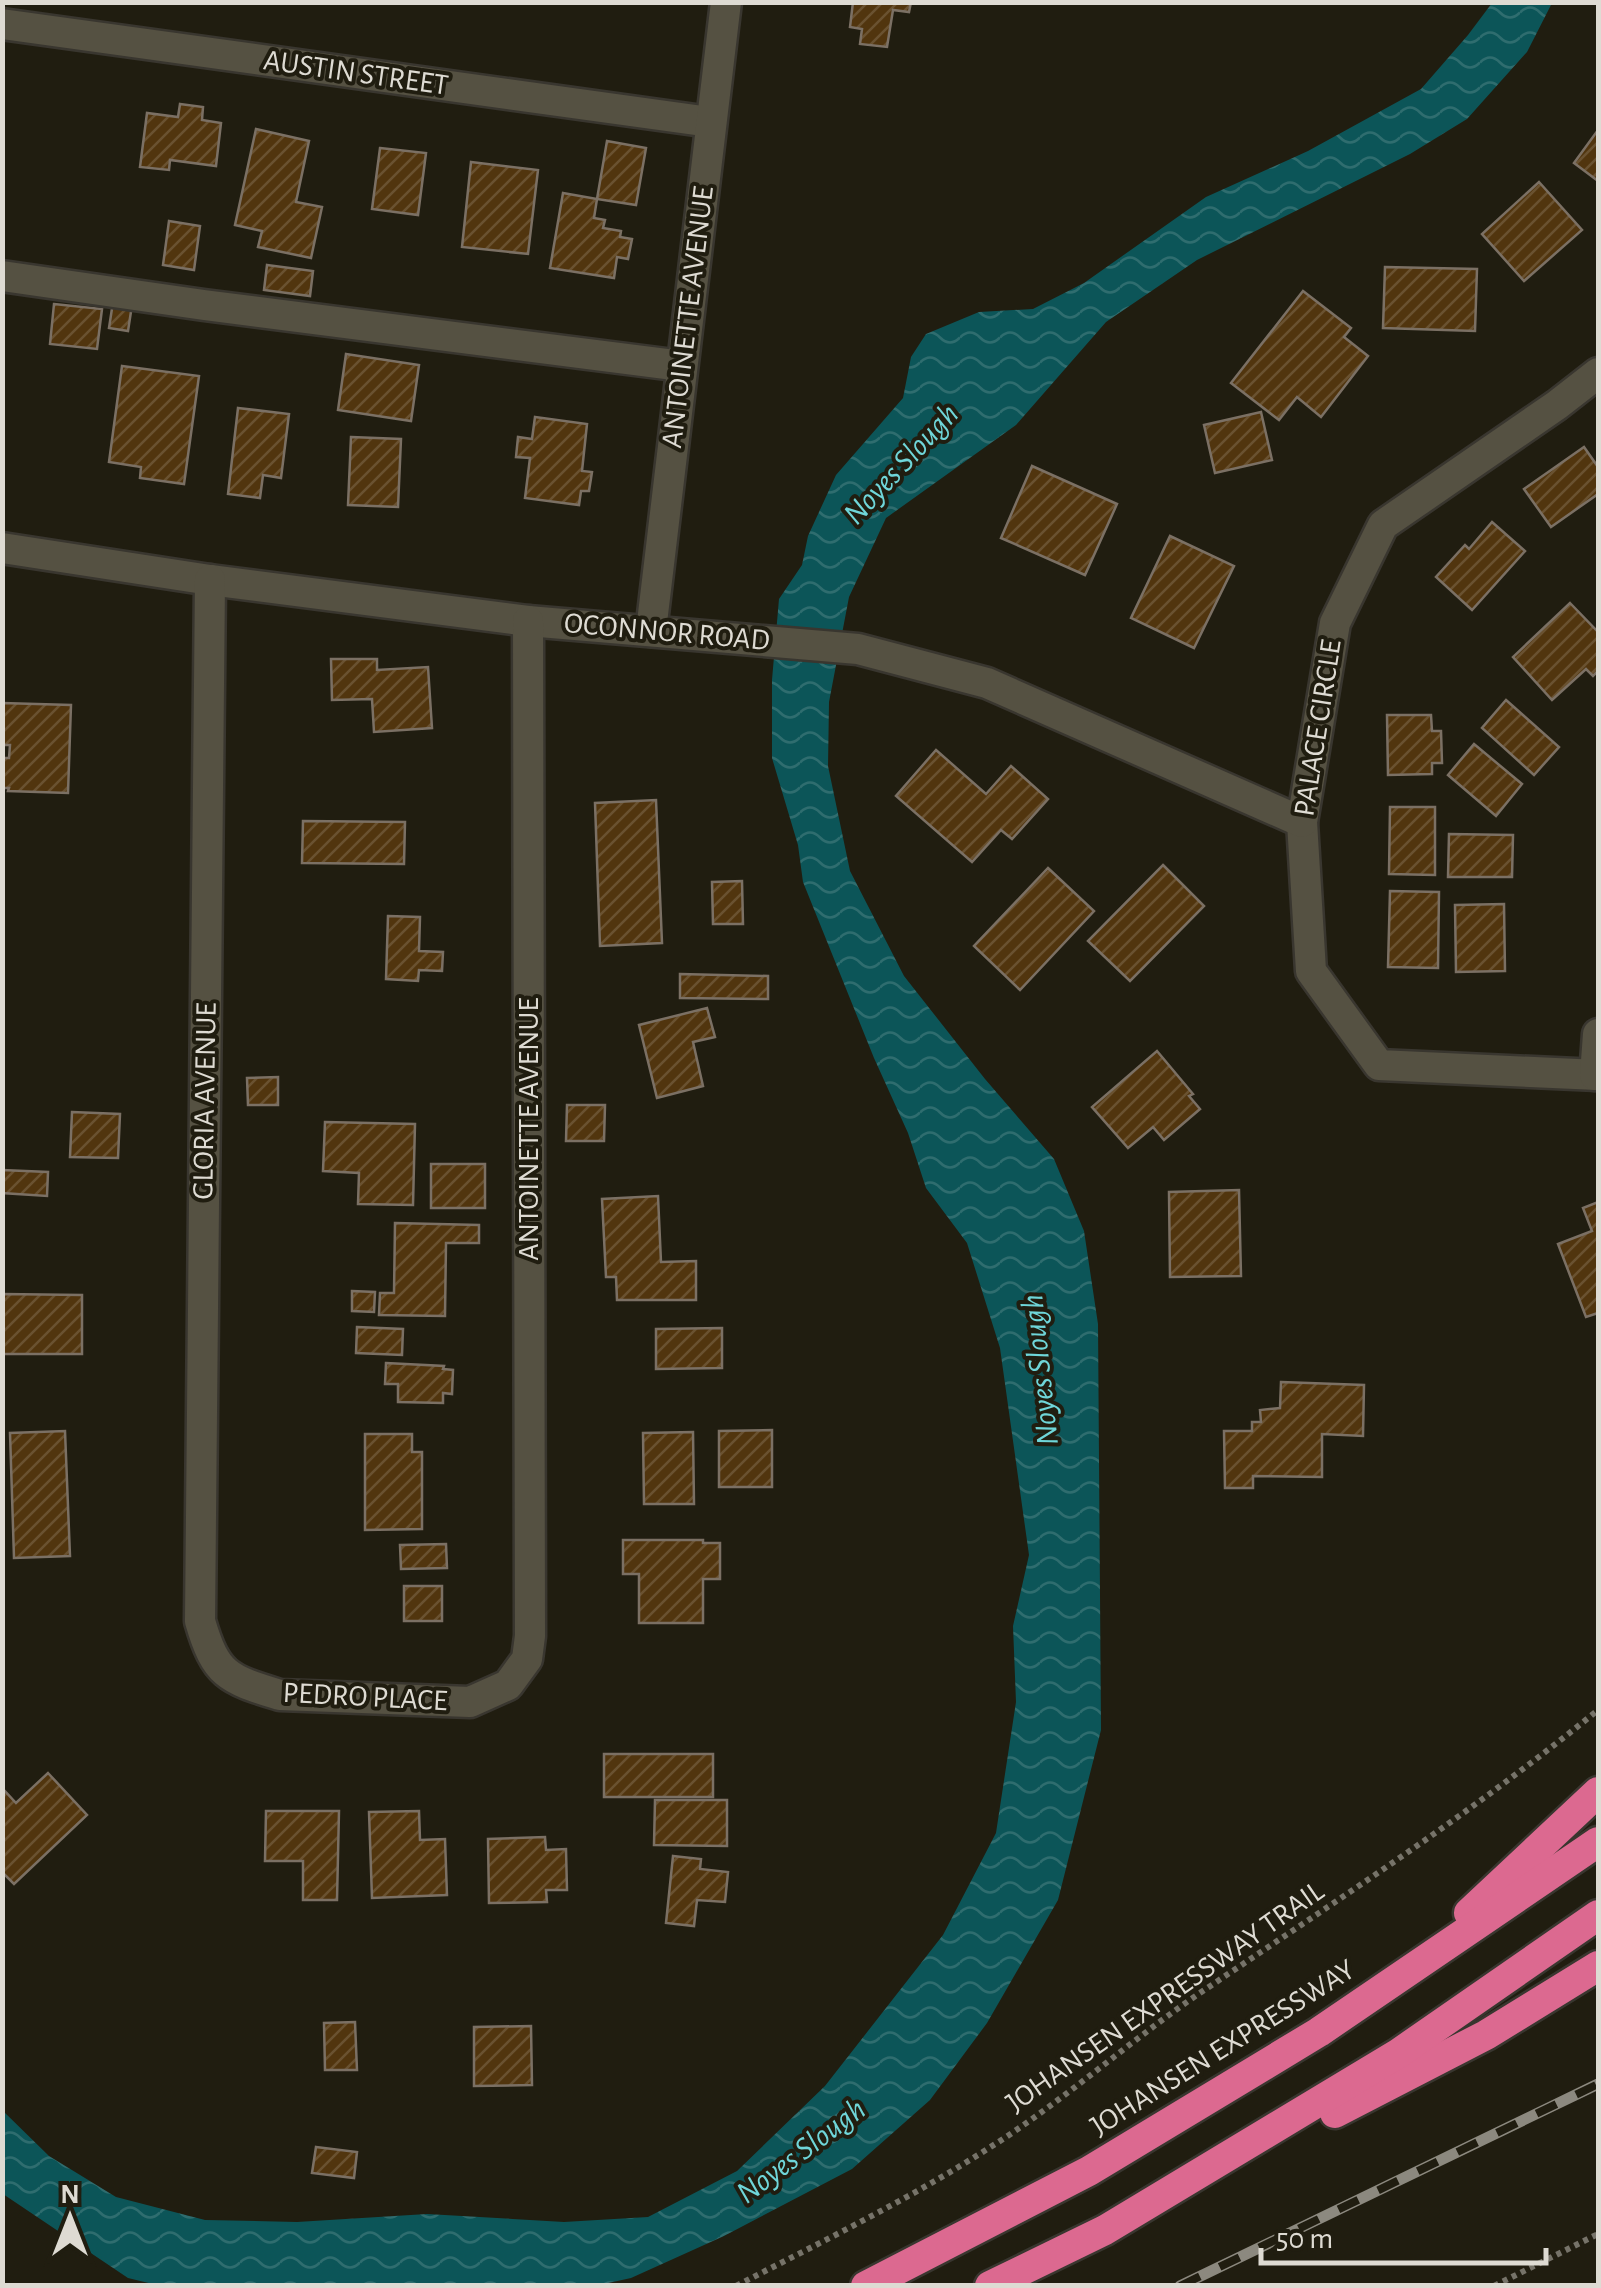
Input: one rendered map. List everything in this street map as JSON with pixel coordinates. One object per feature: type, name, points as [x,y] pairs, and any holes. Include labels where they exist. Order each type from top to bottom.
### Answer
[{"type":"highway","points":[[1381,1992],[1598,1792]]},
{"type":"highway","name":"JOHANSEN EXPRESSWAY","points":[[866,2286],[1089,2171],[1381,1992],[1598,1842]]},
{"type":"highway","points":[[1105,2230],[1399,2053],[1598,1915]]},
{"type":"highway","points":[[990,2286],[1486,2036],[1598,1966]]},
{"type":"street","name":"ANTOINETTE AVENUE","points":[[651,631],[726,2]]},
{"type":"street","name":"AUSTIN STREET","points":[[2,24],[710,122]]},
{"type":"street","points":[[2,276],[682,366]]},
{"type":"street","name":"PALACE CIRCLE","points":[[1597,1075],[1379,1065],[1312,970],[1302,822],[1335,623],[1383,525],[1598,373]]},
{"type":"street","name":"OCONNOR ROAD","points":[[2,548],[210,580],[528,621],[858,649],[987,683],[1302,822]]},
{"type":"street","name":"GLORIA AVENUE","points":[[200,1621],[210,580]]},
{"type":"street","name":"ANTOINETTE AVENUE","points":[[528,621],[530,1636]]},
{"type":"street","points":[[1597,1075],[1598,1034]]},
{"type":"street","name":"PEDRO PLACE","points":[[200,1621],[210,1656],[223,1672],[280,1695],[470,1702],[508,1686],[527,1659],[530,1636]]},
{"type":"path","name":"JOHANSEN EXPRESSWAY TRAIL","points":[[736,2286],[916,2193],[1050,2108],[1191,1999],[1383,1871],[1598,1710]]},
{"type":"path","points":[[1494,2286],[1598,2234]]},
{"type":"water","name":"Noyes Slough","points":[[1492,3],[1552,3],[1527,52],[1467,119],[1410,154],[1197,260],[1106,322],[1016,425],[886,518],[849,597],[829,702],[828,766],[850,871],[904,976],[1054,1159],[1084,1231],[1098,1324],[1101,1730],[1058,1900],[987,2023],[930,2100],[852,2169],[724,2236],[631,2278],[599,2285],[161,2286],[128,2278],[3,2194],[2,2110],[49,2156],[116,2197],[205,2220],[297,2222],[427,2214],[564,2222],[648,2217],[737,2171],[825,2086],[943,1935],[996,1833],[1016,1702],[1013,1626],[1029,1555],[1000,1348],[967,1243],[926,1188],[908,1133],[803,882],[798,845],[772,758],[772,680],[779,599],[802,565],[808,536],[836,475],[903,398],[911,357],[926,334],[979,312],[1033,309],[1084,283],[1206,197],[1308,151],[1421,89]]},
{"type":"building","points":[[853,2],[911,2],[909,12],[893,10],[887,47],[860,44],[862,29],[850,27]]},
{"type":"building","points":[[180,104],[203,107],[202,120],[221,123],[216,166],[170,160],[169,170],[140,167],[147,113],[178,117]]},
{"type":"building","points":[[256,129],[309,141],[296,202],[322,207],[311,258],[258,247],[262,231],[235,225]]},
{"type":"building","points":[[1598,130],[1598,181],[1574,163]]},
{"type":"building","points":[[607,141],[646,148],[636,205],[597,199]]},
{"type":"building","points":[[380,148],[426,153],[418,215],[372,209]]},
{"type":"building","points":[[471,162],[538,170],[528,254],[462,247]]},
{"type":"building","points":[[1539,182],[1582,230],[1524,281],[1482,234]]},
{"type":"building","points":[[563,193],[597,199],[594,218],[605,220],[603,228],[621,231],[620,237],[632,239],[628,259],[617,257],[614,278],[550,268]]},
{"type":"building","points":[[169,221],[200,226],[194,270],[163,265]]},
{"type":"building","points":[[267,265],[313,271],[310,296],[264,290]]},
{"type":"building","points":[[1385,267],[1477,269],[1475,331],[1383,328]]},
{"type":"building","points":[[1303,291],[1351,328],[1344,337],[1368,356],[1321,417],[1297,397],[1279,420],[1231,383]]},
{"type":"building","points":[[113,302],[132,305],[128,331],[109,328]]},
{"type":"building","points":[[54,304],[102,309],[97,349],[50,344]]},
{"type":"building","points":[[346,354],[419,365],[411,421],[338,410]]},
{"type":"building","points":[[122,366],[199,376],[184,484],[140,478],[141,467],[109,462]]},
{"type":"building","points":[[238,408],[289,414],[281,478],[263,475],[260,498],[228,494]]},
{"type":"building","points":[[1261,412],[1272,460],[1215,473],[1204,425]]},
{"type":"building","points":[[535,417],[587,424],[582,471],[592,472],[589,491],[581,491],[579,505],[525,498],[530,458],[516,457],[518,437],[532,439]]},
{"type":"building","points":[[351,437],[401,439],[398,507],[348,505]]},
{"type":"building","points":[[1584,447],[1598,467],[1598,494],[1551,527],[1524,489]]},
{"type":"building","points":[[1032,466],[1117,504],[1085,575],[1001,538]]},
{"type":"building","points":[[1492,522],[1525,551],[1472,610],[1436,577],[1465,545],[1469,549]]},
{"type":"building","points":[[1170,536],[1234,566],[1194,648],[1131,618]]},
{"type":"building","points":[[1570,603],[1598,632],[1598,671],[1593,676],[1586,669],[1552,700],[1513,657]]},
{"type":"building","points":[[331,659],[377,659],[377,670],[428,667],[432,728],[374,732],[372,699],[332,700]]},
{"type":"building","points":[[1506,700],[1559,747],[1534,775],[1482,728]]},
{"type":"building","points":[[2,703],[71,705],[68,793],[2,788],[2,758],[9,758],[10,745],[2,745]]},
{"type":"building","points":[[1387,715],[1431,715],[1432,731],[1441,731],[1442,763],[1432,763],[1432,774],[1388,775]]},
{"type":"building","points":[[1474,744],[1522,784],[1496,816],[1448,775]]},
{"type":"building","points":[[936,750],[986,794],[1011,766],[1048,799],[1012,839],[1001,830],[972,862],[896,796]]},
{"type":"building","points":[[656,800],[662,943],[600,946],[595,803]]},
{"type":"building","points":[[1390,807],[1435,807],[1435,875],[1389,874]]},
{"type":"building","points":[[303,821],[405,822],[404,864],[302,863]]},
{"type":"building","points":[[1449,834],[1513,835],[1512,877],[1448,877]]},
{"type":"building","points":[[1163,865],[1204,906],[1130,981],[1088,941]]},
{"type":"building","points":[[1048,868],[1094,911],[1020,990],[974,946]]},
{"type":"building","points":[[742,881],[743,924],[713,924],[712,882]]},
{"type":"building","points":[[1390,891],[1439,892],[1438,968],[1388,967]]},
{"type":"building","points":[[1504,904],[1505,971],[1456,972],[1455,905]]},
{"type":"building","points":[[388,916],[420,917],[419,951],[443,952],[442,971],[419,970],[418,981],[386,979]]},
{"type":"building","points":[[680,974],[768,976],[768,999],[680,998]]},
{"type":"building","points":[[707,1008],[715,1037],[693,1042],[703,1086],[657,1098],[639,1025]]},
{"type":"building","points":[[1157,1051],[1193,1094],[1189,1096],[1200,1109],[1164,1140],[1153,1127],[1128,1148],[1092,1107]]},
{"type":"building","points":[[278,1077],[278,1105],[248,1105],[247,1078]]},
{"type":"building","points":[[567,1105],[605,1105],[604,1141],[566,1141]]},
{"type":"building","points":[[72,1112],[120,1114],[118,1158],[70,1157]]},
{"type":"building","points":[[325,1122],[415,1124],[413,1205],[358,1204],[359,1173],[323,1171]]},
{"type":"building","points":[[431,1164],[485,1164],[485,1208],[431,1208]]},
{"type":"building","points":[[2,1170],[48,1172],[47,1196],[2,1193]]},
{"type":"building","points":[[1239,1190],[1241,1276],[1170,1277],[1169,1192]]},
{"type":"building","points":[[658,1196],[661,1262],[696,1261],[696,1300],[617,1300],[616,1277],[606,1277],[602,1199]]},
{"type":"building","points":[[1598,1202],[1598,1313],[1586,1317],[1558,1244],[1592,1231],[1583,1208]]},
{"type":"building","points":[[395,1223],[479,1225],[479,1243],[446,1243],[445,1316],[379,1315],[380,1293],[394,1293]]},
{"type":"building","points":[[352,1291],[375,1292],[374,1312],[352,1311]]},
{"type":"building","points":[[2,1294],[82,1295],[82,1354],[2,1354]]},
{"type":"building","points":[[357,1327],[403,1329],[402,1355],[356,1353]]},
{"type":"building","points":[[722,1328],[722,1368],[656,1369],[656,1329]]},
{"type":"building","points":[[386,1363],[444,1366],[443,1369],[453,1370],[452,1394],[443,1393],[443,1403],[398,1402],[398,1384],[385,1384]]},
{"type":"building","points":[[1281,1382],[1364,1385],[1363,1436],[1322,1434],[1322,1477],[1253,1476],[1253,1488],[1225,1488],[1224,1431],[1252,1431],[1252,1422],[1261,1422],[1260,1410],[1280,1408]]},
{"type":"building","points":[[772,1430],[772,1487],[719,1487],[719,1431]]},
{"type":"building","points":[[65,1431],[70,1556],[14,1558],[10,1433]]},
{"type":"building","points":[[693,1432],[694,1504],[644,1504],[643,1433]]},
{"type":"building","points":[[365,1434],[412,1434],[412,1452],[422,1452],[422,1529],[365,1530]]},
{"type":"building","points":[[623,1540],[720,1543],[720,1579],[703,1579],[703,1623],[639,1623],[639,1574],[623,1574]]},
{"type":"building","points":[[446,1544],[447,1568],[401,1569],[400,1545]]},
{"type":"building","points":[[404,1586],[442,1586],[442,1621],[404,1621]]},
{"type":"building","points":[[604,1754],[713,1754],[713,1797],[604,1797]]},
{"type":"building","points":[[48,1773],[87,1815],[14,1884],[2,1872],[2,1788],[16,1803]]},
{"type":"building","points":[[655,1800],[727,1800],[727,1846],[654,1845]]},
{"type":"building","points":[[266,1811],[339,1811],[337,1900],[303,1900],[303,1861],[265,1861]]},
{"type":"building","points":[[419,1811],[420,1840],[445,1839],[447,1895],[372,1898],[369,1812]]},
{"type":"building","points":[[545,1837],[546,1850],[566,1849],[567,1890],[546,1890],[547,1902],[489,1903],[488,1839]]},
{"type":"building","points":[[673,1856],[701,1859],[700,1869],[728,1872],[725,1902],[697,1900],[694,1926],[666,1923]]},
{"type":"building","points":[[355,2022],[357,2070],[325,2070],[324,2023]]},
{"type":"building","points":[[531,2026],[532,2085],[474,2086],[474,2027]]},
{"type":"building","points":[[316,2147],[357,2152],[354,2178],[312,2173]]},
{"type":"railway","points":[[1180,2286],[1598,2084]]}]
